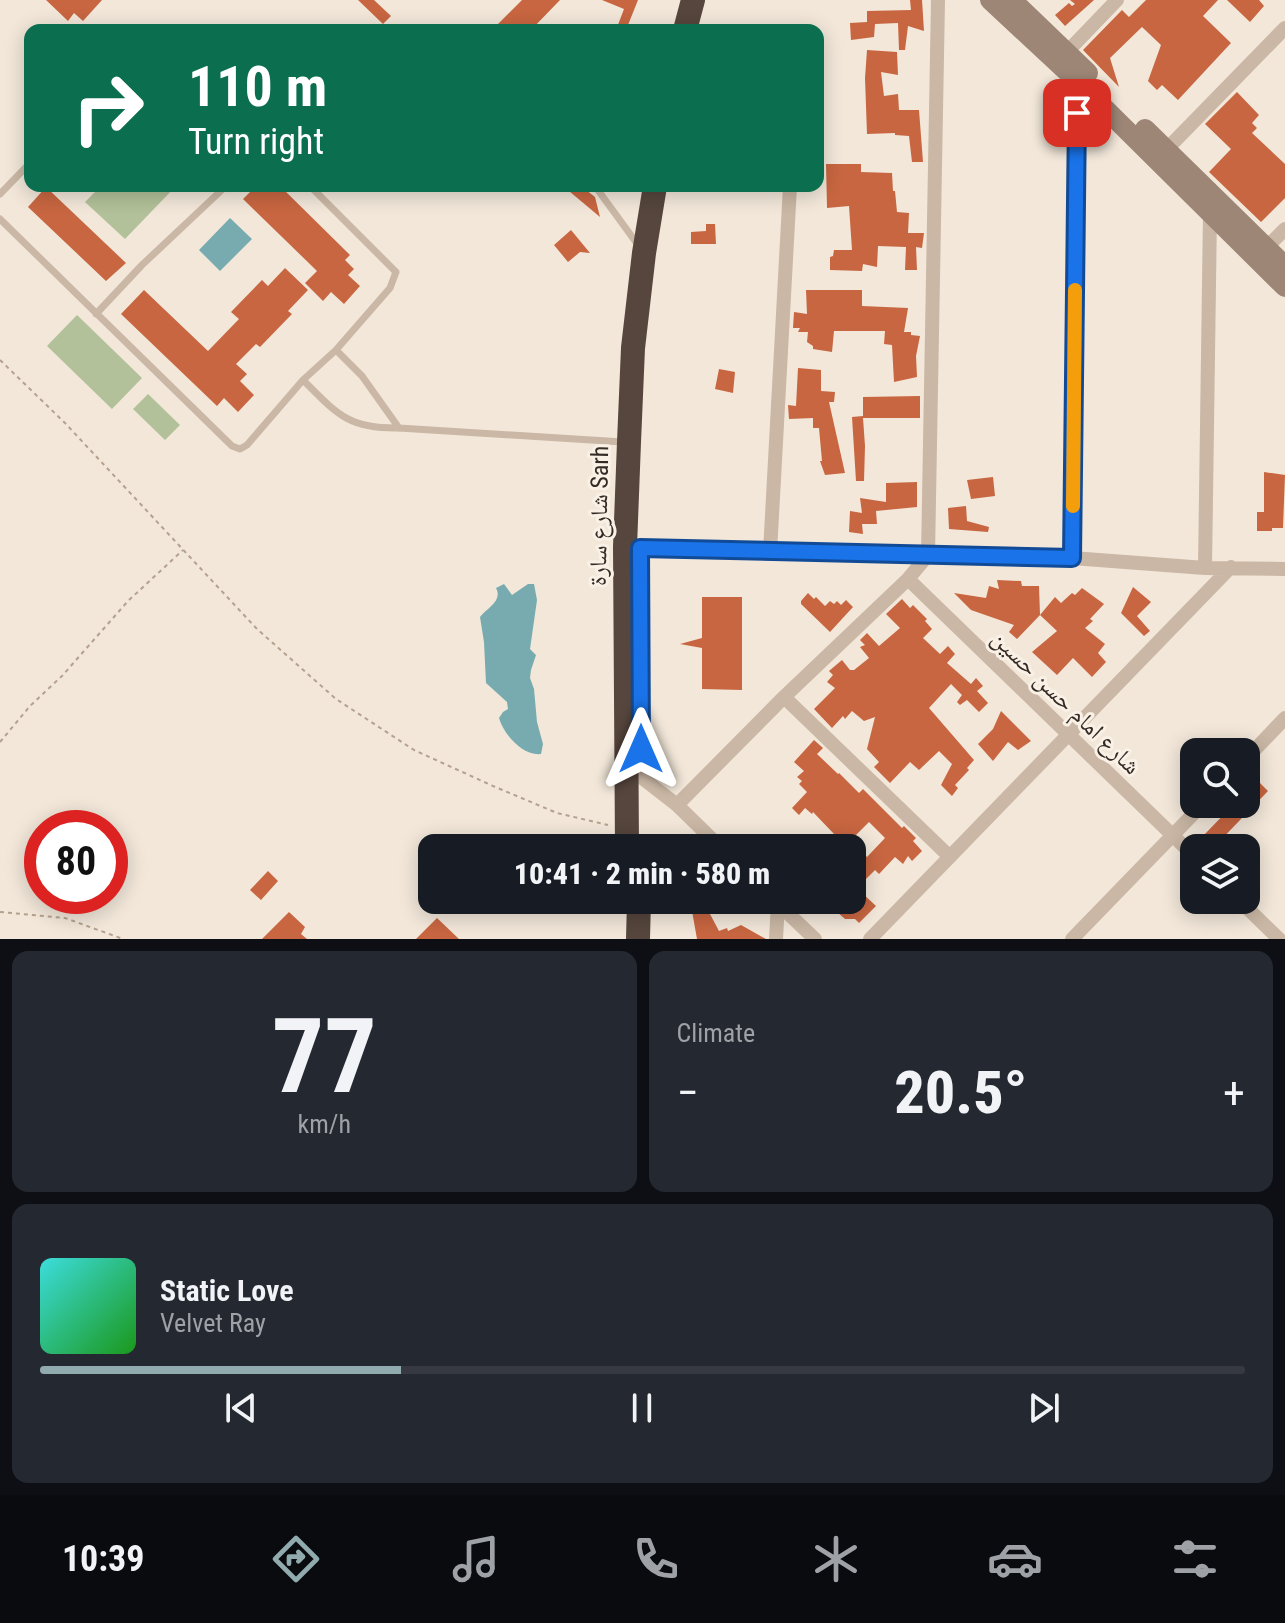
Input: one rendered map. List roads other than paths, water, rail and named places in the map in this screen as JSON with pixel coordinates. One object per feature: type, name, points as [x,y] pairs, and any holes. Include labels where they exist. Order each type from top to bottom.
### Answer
[{"type":"highway","points":[[687,24],[693,0]]},
{"type":"highway","points":[[695,24],[701,0]]},
{"type":"highway","name":"شارع سارة Sarh","points":[[631,834],[625,547],[633,348],[654,192]]},
{"type":"highway","name":"شارع سارة Sarh","points":[[632,834],[641,777],[643,354],[663,192]]},
{"type":"highway","points":[[627,914],[627,939]]},
{"type":"highway","points":[[638,939],[639,914]]},
{"type":"street","points":[[677,805],[908,579],[928,555],[938,0]]},
{"type":"street","points":[[990,0],[1077,81],[1285,287]]},
{"type":"street","points":[[1012,0],[1285,266]]},
{"type":"street","points":[[1067,52],[1117,0]]},
{"type":"street","points":[[1166,150],[1285,28]]},
{"type":"street","points":[[1072,558],[1077,81]]},
{"type":"street","points":[[770,552],[790,192]]},
{"type":"street","points":[[1205,568],[1210,213]]},
{"type":"street","points":[[1266,248],[1285,229]]},
{"type":"street","points":[[640,548],[1072,558],[1205,568],[1285,569]]},
{"type":"street","points":[[870,939],[1231,567]]},
{"type":"street","name":"شارع امام حسن حسين","points":[[908,579],[1180,843]]},
{"type":"street","points":[[784,697],[950,857]]},
{"type":"street","points":[[1260,745],[1284,720]]},
{"type":"street","points":[[641,777],[677,805],[707,834]]},
{"type":"street","points":[[1072,939],[1190,818]]},
{"type":"street","points":[[776,914],[776,939]]},
{"type":"street","points":[[789,914],[815,939]]},
{"type":"street","points":[[1253,914],[1279,939]]},
{"type":"lane","points":[[0,194],[24,169]]},
{"type":"lane","points":[[96,314],[142,265],[220,192]]},
{"type":"lane","points":[[0,219],[232,446],[240,449],[247,445],[303,380],[336,350],[390,288],[396,272],[316,192]]},
{"type":"lane","points":[[599,192],[644,253]]},
{"type":"lane","points":[[336,350],[362,376],[399,428]]},
{"type":"lane","points":[[303,380],[332,410],[357,425],[376,429],[629,442]]},
{"type":"water","points":[[230,218],[252,239],[220,271],[199,250]]},
{"type":"water","points":[[504,584],[512,595],[528,584],[534,584],[537,600],[530,649],[536,655],[530,678],[543,744],[541,754],[528,752],[510,737],[499,718],[508,709],[507,702],[486,683],[480,617],[496,601],[496,588]]}]
